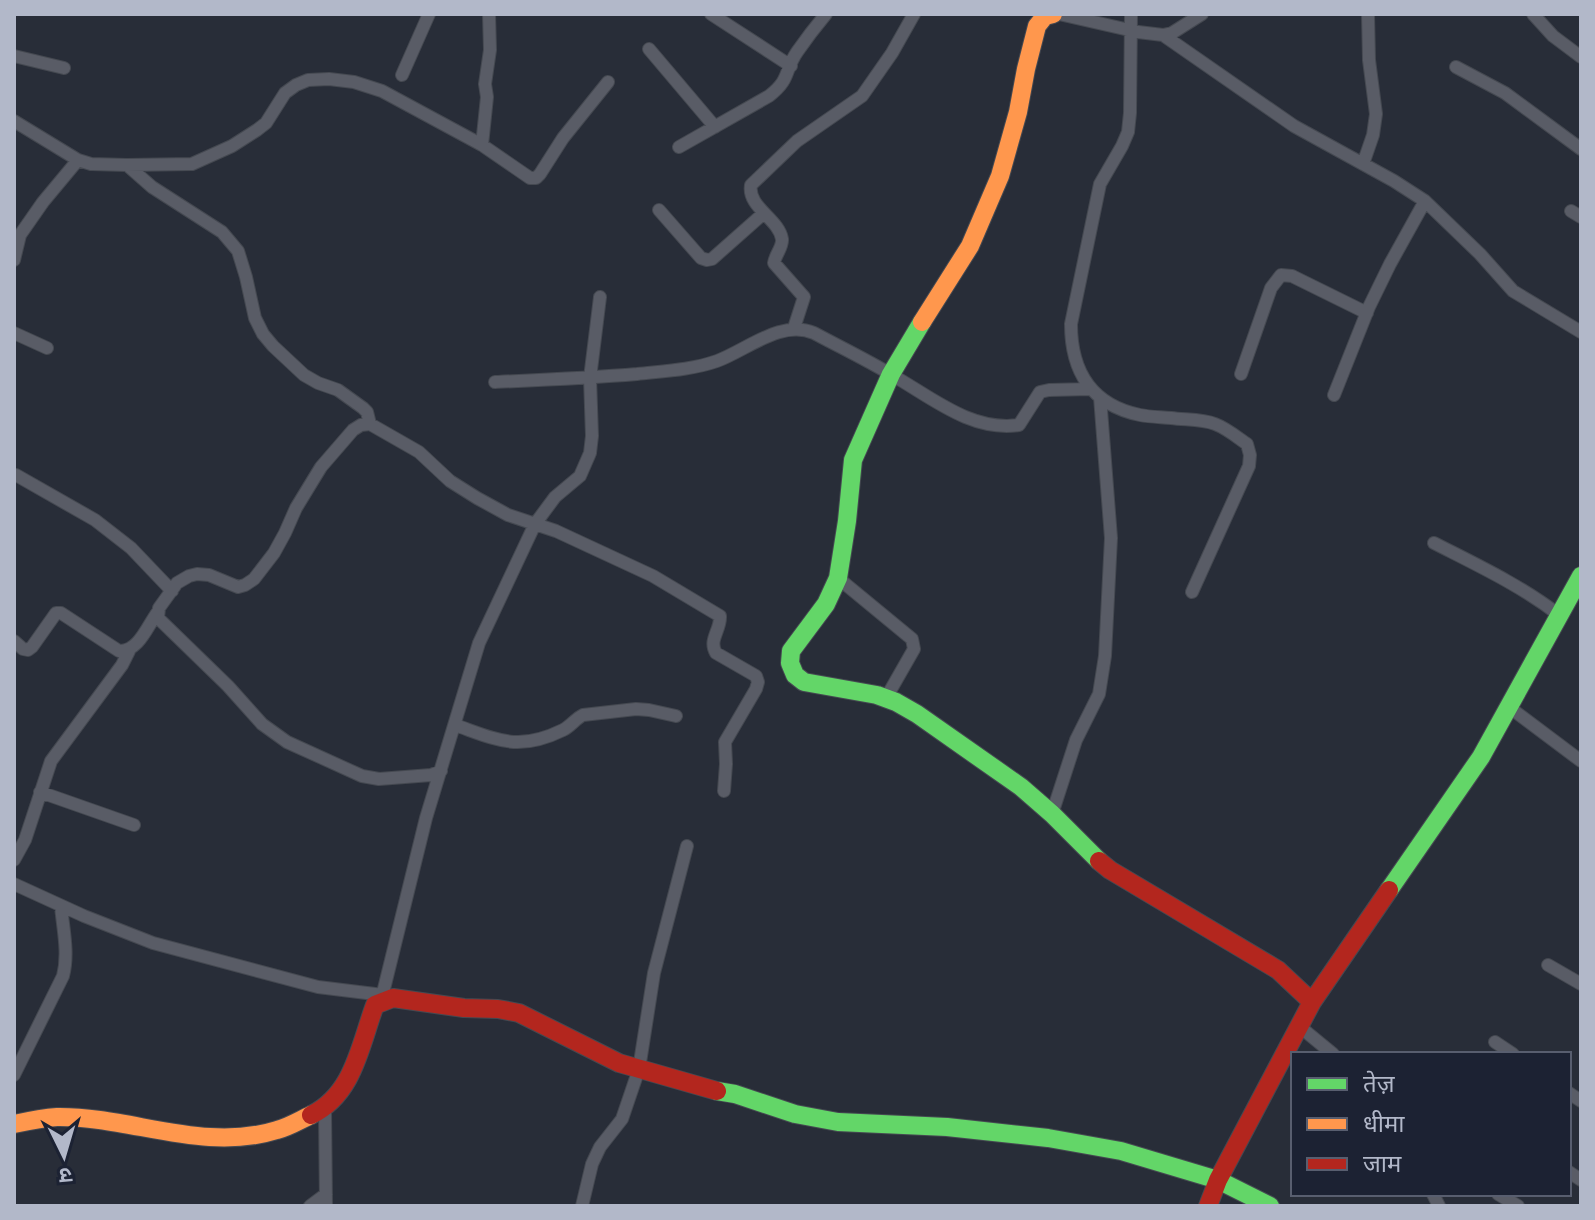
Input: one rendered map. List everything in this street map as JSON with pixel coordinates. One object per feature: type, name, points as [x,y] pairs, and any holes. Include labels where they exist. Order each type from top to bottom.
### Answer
[{"type":"street","points":[[402,75],[429,14]]},
{"type":"street","points":[[482,145],[490,50],[489,14]]},
{"type":"street","points":[[711,14],[791,66]]},
{"type":"street","points":[[679,147],[779,89],[797,52],[826,14]]},
{"type":"street","points":[[794,328],[804,297],[774,263],[782,239],[751,196],[754,180],[797,141],[862,96],[914,14]]},
{"type":"street","points":[[1202,14],[1172,33],[1163,35],[1048,14],[1037,26],[1000,176],[970,246],[891,374],[853,460],[838,578],[826,604],[791,651],[790,663],[795,675],[804,682],[877,695],[917,714],[1003,773],[1052,814],[1110,870],[1278,970],[1312,1002]]},
{"type":"street","points":[[1131,14],[1128,132],[1100,184],[1071,324],[1071,347],[1083,379],[1113,406],[1138,415],[1217,424],[1247,444],[1249,466],[1192,592]]},
{"type":"street","points":[[1363,164],[1376,114],[1369,60],[1368,14]]},
{"type":"street","points":[[1533,14],[1553,36],[1581,57]]},
{"type":"street","points":[[1163,35],[1294,126],[1425,201],[1513,291],[1581,332]]},
{"type":"street","points":[[649,49],[715,127]]},
{"type":"street","points":[[14,56],[64,68]]},
{"type":"street","points":[[1456,67],[1505,93],[1581,149]]},
{"type":"street","points":[[14,121],[78,160],[91,164],[183,165],[201,161],[257,130],[266,123],[285,93],[296,85],[308,80],[329,79],[354,82],[382,91],[482,145],[530,178],[536,178],[608,82]]},
{"type":"street","points":[[14,260],[20,235],[78,160]]},
{"type":"street","points":[[127,165],[152,187],[222,232],[238,251],[255,318],[263,334],[304,375],[338,390],[363,408],[370,424]]},
{"type":"street","points":[[1334,395],[1367,313],[1425,201]]},
{"type":"street","points":[[659,210],[701,258],[707,260],[712,259],[764,213]]},
{"type":"street","points":[[1241,374],[1271,288],[1281,275],[1292,276],[1367,313]]},
{"type":"street","points":[[14,1124],[69,1118],[127,1124],[186,1135],[244,1135],[278,1130],[325,1110],[336,1099],[350,1076],[375,1005],[382,998],[426,818],[479,643],[535,524],[555,497],[580,476],[590,453],[590,378],[600,297]]},
{"type":"street","points":[[495,382],[590,378],[696,367],[780,332],[804,328],[958,414],[984,424],[1019,425],[1040,392],[1095,393]]},
{"type":"street","points":[[14,333],[47,348]]},
{"type":"street","points":[[1052,814],[1076,740],[1099,694],[1105,656],[1111,538],[1095,393]]},
{"type":"street","points":[[14,860],[28,832],[51,761],[122,665],[177,583],[197,574],[209,575],[238,587],[254,579],[274,553],[321,467],[353,430],[370,424],[419,452],[459,487],[508,515],[556,531],[643,571],[720,616],[721,622],[712,642],[713,649],[756,676],[758,682],[725,742],[724,791]]},
{"type":"street","points":[[16,475],[95,520],[131,548],[172,591]]},
{"type":"street","points":[[1434,543],[1511,582],[1559,615]]},
{"type":"street","points":[[1208,1206],[1218,1180],[1312,1002],[1481,757],[1581,576]]},
{"type":"street","points":[[838,578],[912,639],[914,649],[886,698]]},
{"type":"street","points":[[14,641],[28,650],[56,613],[61,613],[119,651],[129,651]]},
{"type":"street","points":[[157,613],[164,626],[262,724],[287,742],[362,776],[379,779],[431,775],[441,771]]},
{"type":"street","points":[[1509,707],[1581,761]]},
{"type":"street","points":[[455,725],[508,742],[529,743],[567,728],[583,715],[636,709],[676,716]]},
{"type":"street","points":[[40,792],[134,825]]},
{"type":"street","points":[[582,1206],[592,1164],[600,1147],[622,1119],[639,1069],[654,973],[687,846]]},
{"type":"street","points":[[14,884],[153,943],[318,987],[382,998],[519,1013],[600,1055],[776,1108],[838,1122],[947,1127],[1048,1138],[1121,1151],[1218,1180],[1270,1206]]},
{"type":"street","points":[[14,1075],[63,976],[66,952],[61,906]]},
{"type":"street","points":[[1548,965],[1581,984]]},
{"type":"street","points":[[1299,1026],[1331,1052]]},
{"type":"street","points":[[1495,1042],[1510,1052]]},
{"type":"street","points":[[310,1206],[326,1200],[325,1110]]},
{"type":"traffic: fast","points":[[922,322],[891,374],[853,460],[838,578],[826,604],[791,651],[790,663],[795,675],[804,682],[877,695],[917,714],[1021,787],[1099,861]]},
{"type":"traffic: fast","points":[[1389,890],[1481,757],[1581,576]]},
{"type":"traffic: fast","points":[[717,1091],[795,1114],[838,1122],[947,1127],[1048,1138],[1121,1151],[1218,1180],[1270,1206]]},
{"type":"traffic: slow","points":[[922,322],[970,246],[1000,176],[1037,26],[1045,16],[1053,14]]},
{"type":"traffic: slow","points":[[14,1124],[57,1117],[84,1118],[222,1138],[277,1130],[311,1115]]},
{"type":"traffic: jam","points":[[1099,861],[1278,970],[1312,1002]]},
{"type":"traffic: jam","points":[[1208,1206],[1218,1180],[1312,1002],[1389,890]]},
{"type":"traffic: jam","points":[[311,1115],[337,1095],[346,1082],[375,1005],[393,998],[519,1013],[619,1063],[717,1091]]}]
